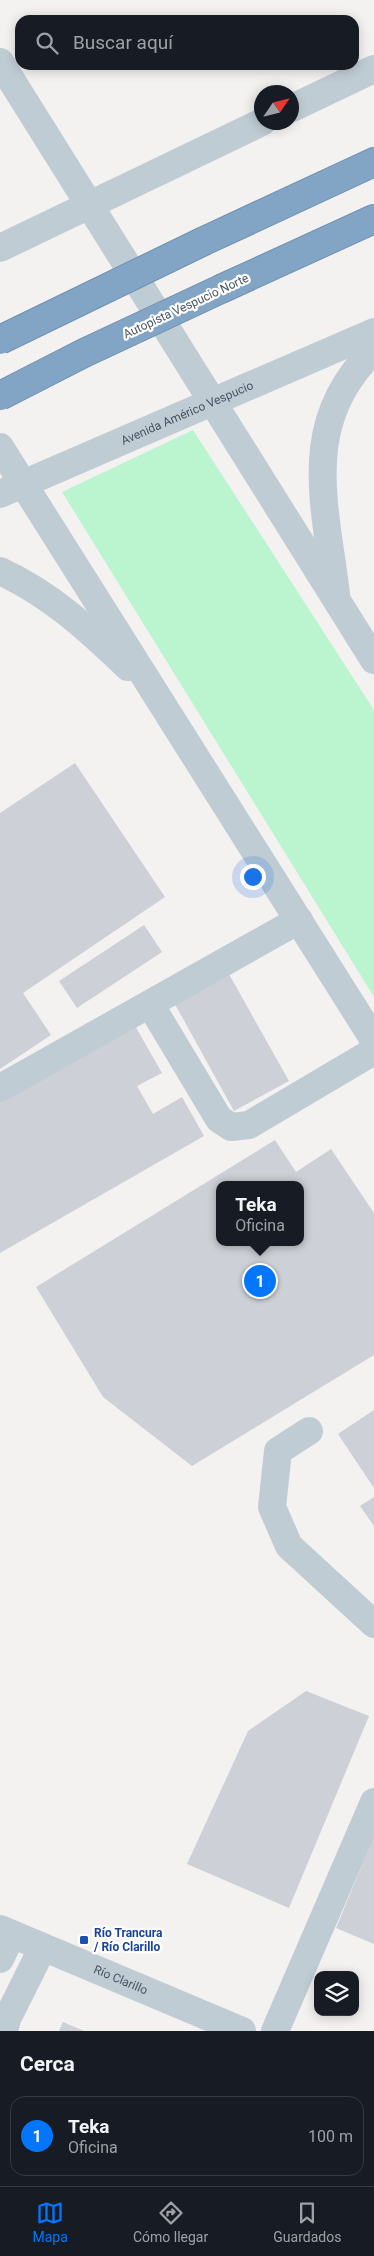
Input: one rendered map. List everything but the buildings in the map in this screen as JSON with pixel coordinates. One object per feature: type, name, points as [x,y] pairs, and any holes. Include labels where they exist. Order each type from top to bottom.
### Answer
[{"type":"highway","points":[[0,340],[204,241],[374,162]]},
{"type":"highway","name":"Autopista Vespucio Norte","points":[[0,396],[84,353],[374,219]]},
{"type":"street","points":[[0,62],[374,660]]},
{"type":"street","points":[[299,105],[374,69]]},
{"type":"street","points":[[0,248],[254,126]]},
{"type":"street","name":"Avenida Américo Vespucio","points":[[12,488],[374,332]]},
{"type":"street","points":[[337,600],[322,491],[324,442],[337,396],[348,378],[374,350]]},
{"type":"street","points":[[0,447],[12,488],[161,700],[374,1040]]},
{"type":"street","points":[[0,571],[48,596],[75,618],[161,700]]},
{"type":"street","points":[[0,1088],[299,920]]},
{"type":"street","points":[[150,1004],[218,1119],[231,1127],[249,1125],[374,1051]]},
{"type":"street","points":[[309,1431],[278,1451],[272,1507],[290,1546],[374,1624]]},
{"type":"street","points":[[275,2031],[374,1802]]},
{"type":"street","points":[[0,1959],[6,1931]]},
{"type":"street","name":"Río Clarillo","points":[[6,1931],[242,2031]]},
{"type":"street","points":[[4,2031],[7,2019],[43,1947]]},
{"type":"green space","points":[[193,430],[374,710],[374,997],[62,492]]},
{"type":"place","name":"Teka","points":[[260,1281]]},
{"type":"place","name":"Río Trancura / Río Clarillo","points":[[84,1940]]}]
